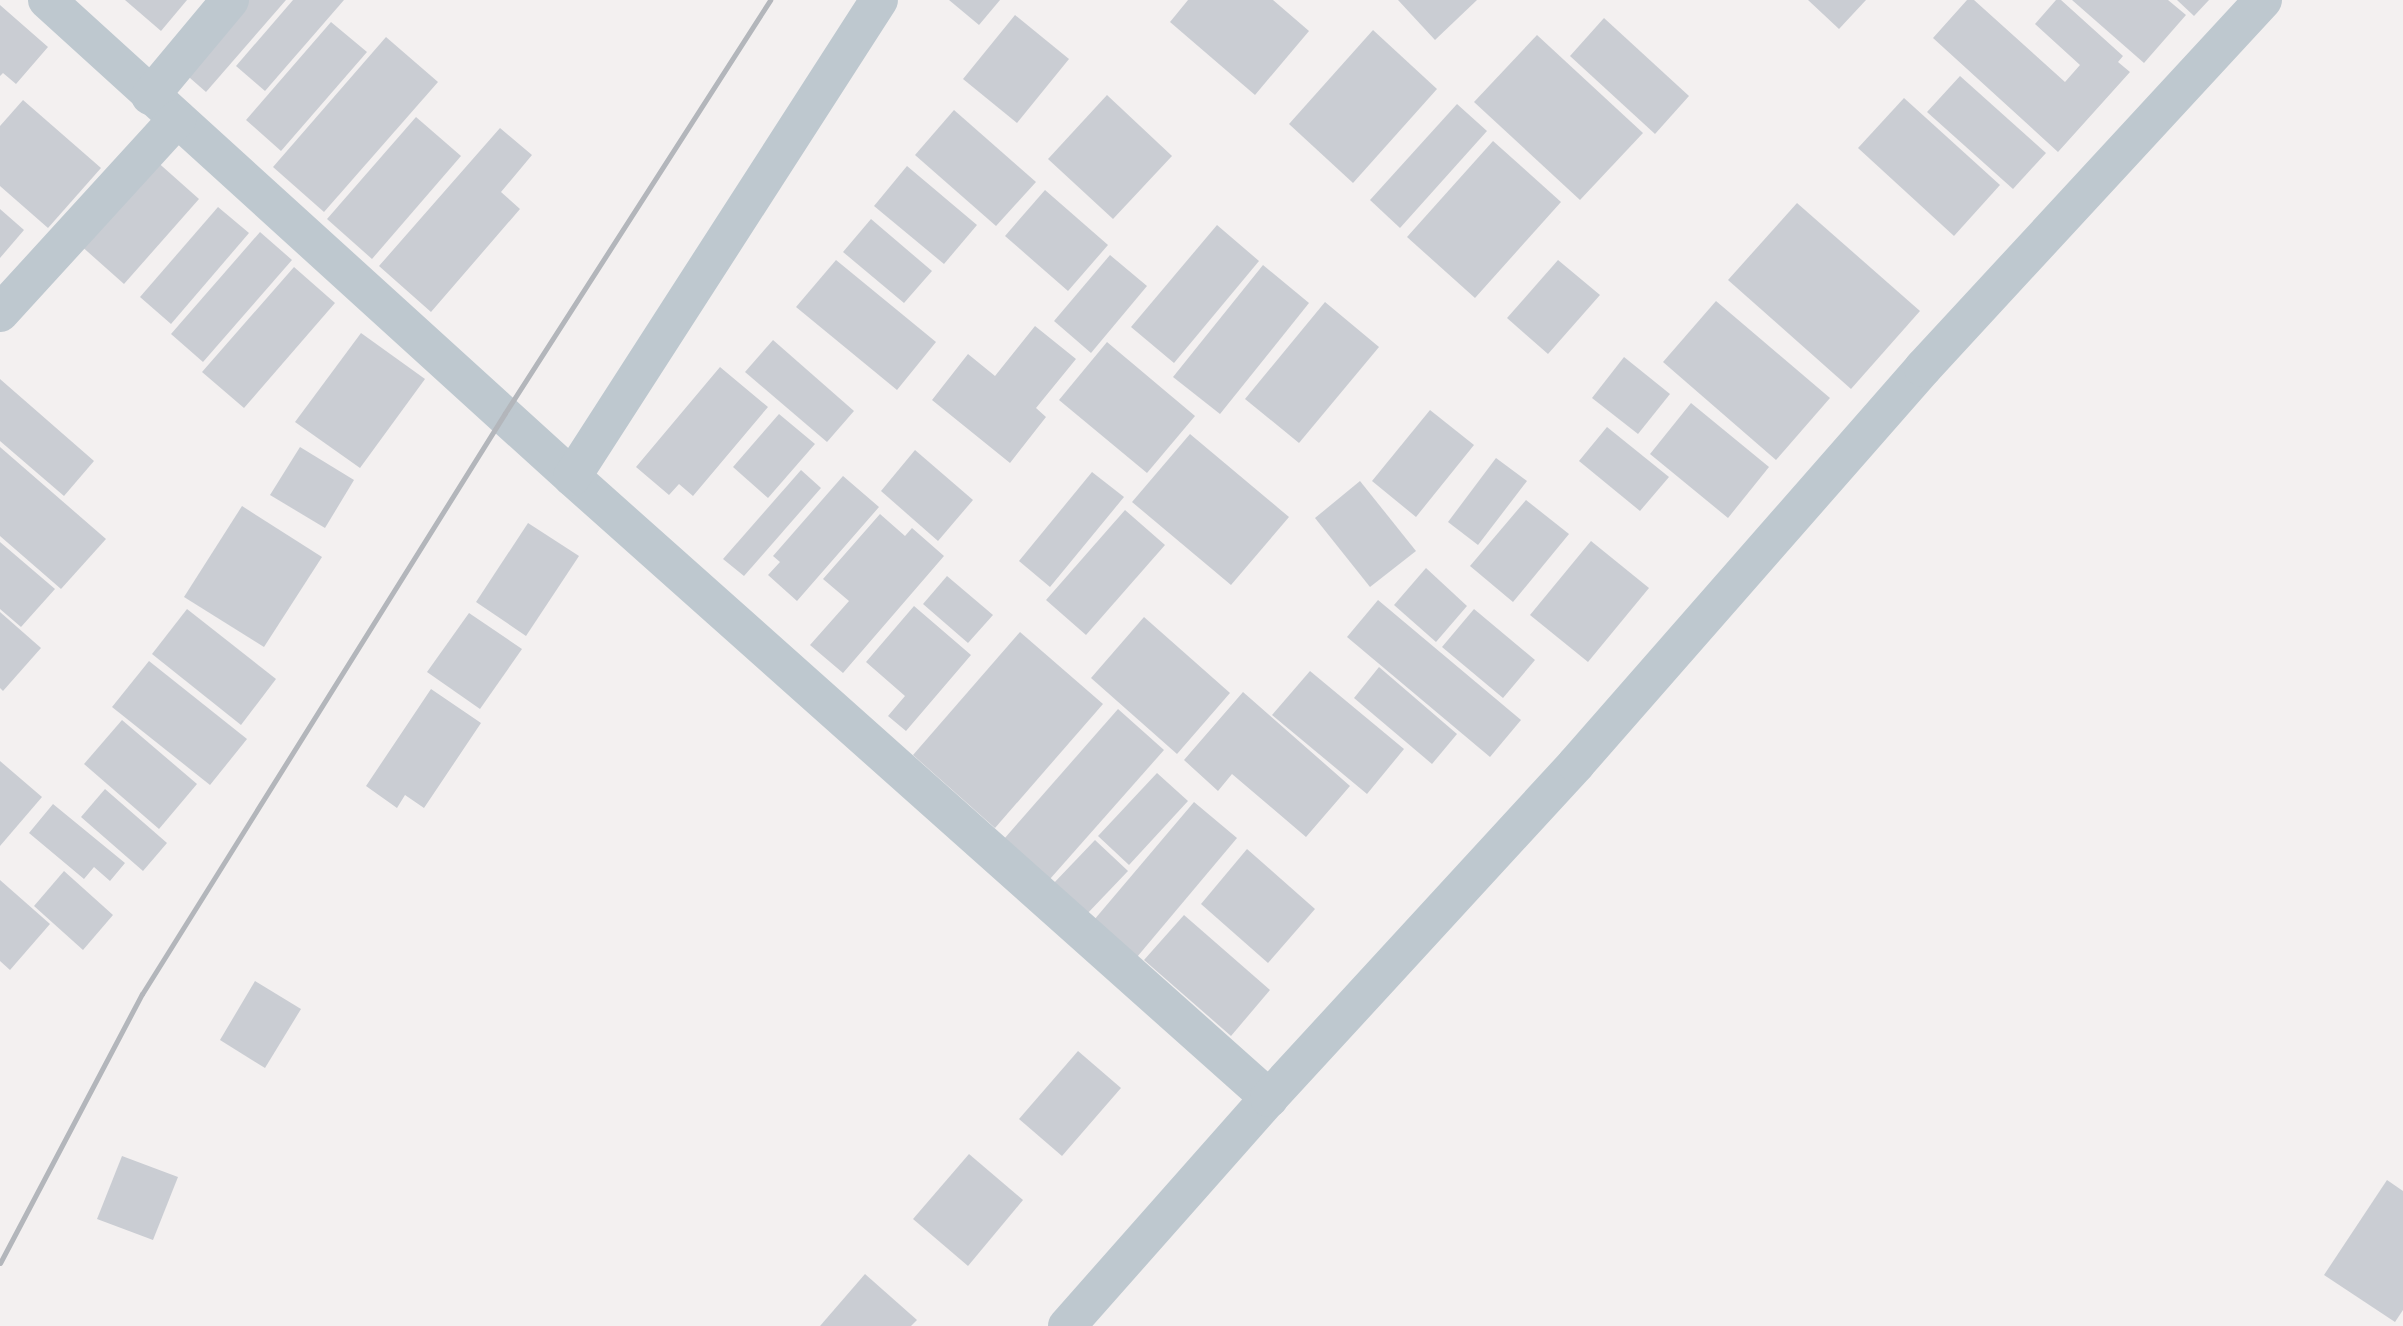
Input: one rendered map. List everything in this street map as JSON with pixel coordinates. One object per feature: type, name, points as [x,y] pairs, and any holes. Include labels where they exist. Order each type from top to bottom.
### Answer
[{"type":"street","points":[[47,0],[572,477],[1269,1098]]},
{"type":"street","points":[[0,313],[163,107],[230,0]]},
{"type":"street","points":[[572,477],[879,0]]},
{"type":"street","points":[[1067,1326],[1269,1098],[1576,764],[1923,368],[2263,0]]},
{"type":"building","points":[[125,0],[187,0],[161,31]]},
{"type":"building","points":[[244,0],[286,0],[206,92],[182,71]]},
{"type":"building","points":[[293,0],[344,0],[265,91],[236,66]]},
{"type":"building","points":[[949,0],[1000,0],[979,25]]},
{"type":"building","points":[[1188,0],[1273,0],[1309,31],[1255,95],[1170,22]]},
{"type":"building","points":[[1398,0],[1477,0],[1435,40]]},
{"type":"building","points":[[1808,0],[1866,0],[1839,29]]},
{"type":"building","points":[[1967,0],[1974,0],[2065,82],[2080,65],[2035,24],[2056,0],[2061,0],[2123,56],[2118,62],[2130,72],[2058,152],[1933,38]]},
{"type":"building","points":[[2072,0],[2168,0],[2186,15],[2144,63]]},
{"type":"building","points":[[2177,0],[2209,0],[2194,16]]},
{"type":"building","points":[[0,5],[48,47],[16,84],[3,73],[0,76]]},
{"type":"building","points":[[1015,15],[1069,59],[1017,123],[963,79]]},
{"type":"building","points":[[1604,18],[1689,96],[1655,134],[1570,56]]},
{"type":"building","points":[[331,22],[367,52],[281,151],[246,120]]},
{"type":"building","points":[[1373,30],[1437,89],[1353,183],[1289,124]]},
{"type":"building","points":[[1537,35],[1643,133],[1580,200],[1474,102]]},
{"type":"building","points":[[386,37],[438,82],[324,212],[273,167]]},
{"type":"building","points":[[1960,76],[2046,153],[2013,189],[1927,112]]},
{"type":"building","points":[[1107,95],[1172,156],[1113,219],[1048,159]]},
{"type":"building","points":[[1904,98],[2000,185],[1954,236],[1858,148]]},
{"type":"building","points":[[23,100],[101,168],[48,228],[0,186],[0,126]]},
{"type":"building","points":[[1457,104],[1487,131],[1400,228],[1370,200]]},
{"type":"building","points":[[954,110],[1036,182],[996,226],[915,155]]},
{"type":"building","points":[[416,117],[461,156],[372,259],[327,219]]},
{"type":"building","points":[[500,128],[532,155],[501,192],[520,209],[431,312],[379,266]]},
{"type":"building","points":[[1493,141],[1561,202],[1475,298],[1407,237]]},
{"type":"building","points":[[154,159],[199,199],[124,284],[79,244]]},
{"type":"building","points":[[907,166],[977,225],[944,264],[874,206]]},
{"type":"building","points":[[1045,190],[1108,245],[1068,291],[1005,236]]},
{"type":"building","points":[[1797,203],[1920,311],[1851,389],[1728,280]]},
{"type":"building","points":[[218,207],[249,233],[171,324],[140,297]]},
{"type":"building","points":[[0,209],[24,230],[0,258]]},
{"type":"building","points":[[871,219],[932,271],[904,303],[843,252]]},
{"type":"building","points":[[1217,225],[1259,261],[1174,363],[1131,327]]},
{"type":"building","points":[[260,232],[292,260],[203,362],[171,334]]},
{"type":"building","points":[[1110,255],[1147,286],[1091,353],[1054,321]]},
{"type":"building","points":[[836,260],[936,342],[897,390],[796,307]]},
{"type":"building","points":[[1558,260],[1600,295],[1548,354],[1507,318]]},
{"type":"building","points":[[1263,265],[1309,303],[1220,414],[1173,377]]},
{"type":"building","points":[[294,267],[335,303],[244,408],[202,372]]},
{"type":"building","points":[[1716,301],[1830,398],[1776,460],[1663,362]]},
{"type":"building","points":[[1325,302],[1379,347],[1299,443],[1245,399]]},
{"type":"building","points":[[1035,326],[1076,359],[1036,408],[1046,417],[1010,463],[932,400],[968,354],[995,376]]},
{"type":"building","points":[[361,333],[425,379],[360,468],[295,422]]},
{"type":"building","points":[[773,340],[854,411],[827,442],[745,372]]},
{"type":"building","points":[[1107,342],[1195,416],[1147,473],[1059,400]]},
{"type":"building","points":[[1624,357],[1670,394],[1638,434],[1592,398]]},
{"type":"building","points":[[720,367],[768,407],[693,496],[679,484],[669,495],[636,467]]},
{"type":"building","points":[[0,379],[94,461],[64,496],[0,441]]},
{"type":"building","points":[[1691,403],[1769,467],[1728,518],[1650,454]]},
{"type":"building","points":[[1430,410],[1474,445],[1416,517],[1372,481]]},
{"type":"building","points":[[779,414],[815,444],[768,498],[733,467]]},
{"type":"building","points":[[1607,427],[1669,477],[1640,511],[1579,461]]},
{"type":"building","points":[[1190,434],[1289,517],[1231,585],[1132,502]]},
{"type":"building","points":[[0,447],[106,539],[61,589],[0,536]]},
{"type":"building","points":[[300,447],[354,480],[325,528],[270,495]]},
{"type":"building","points":[[915,450],[973,500],[938,541],[881,491]]},
{"type":"building","points":[[1496,458],[1527,481],[1478,545],[1448,522]]},
{"type":"building","points":[[801,470],[821,488],[744,576],[723,559]]},
{"type":"building","points":[[1092,472],[1124,497],[1050,587],[1019,561]]},
{"type":"building","points":[[843,476],[879,507],[797,601],[768,575],[780,562],[773,556]]},
{"type":"building","points":[[1360,481],[1416,551],[1370,587],[1315,518]]},
{"type":"building","points":[[1526,500],[1569,534],[1513,602],[1470,566]]},
{"type":"building","points":[[242,506],[322,557],[264,647],[184,597]]},
{"type":"building","points":[[1125,510],[1165,545],[1086,635],[1046,600]]},
{"type":"building","points":[[880,514],[905,536],[912,528],[944,556],[843,673],[810,645],[849,601],[823,579]]},
{"type":"building","points":[[528,523],[579,556],[526,636],[476,602]]},
{"type":"building","points":[[1591,541],[1649,588],[1588,662],[1530,615]]},
{"type":"building","points":[[0,542],[55,589],[21,627],[0,609]]},
{"type":"building","points":[[1426,568],[1467,606],[1436,642],[1394,605]]},
{"type":"building","points":[[947,576],[993,615],[968,643],[923,604]]},
{"type":"building","points":[[1378,600],[1521,720],[1490,757],[1347,637]]},
{"type":"building","points":[[914,606],[971,655],[906,731],[888,716],[905,696],[866,662]]},
{"type":"building","points":[[187,609],[276,679],[241,725],[152,654]]},
{"type":"building","points":[[1474,609],[1535,660],[1503,698],[1442,647]]},
{"type":"building","points":[[0,612],[41,648],[3,691],[0,688]]},
{"type":"building","points":[[469,613],[522,649],[480,709],[427,672]]},
{"type":"building","points":[[1144,617],[1230,693],[1177,754],[1091,678]]},
{"type":"building","points":[[1020,632],[1103,704],[995,828],[913,755]]},
{"type":"building","points":[[149,661],[247,739],[210,785],[112,707]]},
{"type":"building","points":[[1379,667],[1457,734],[1432,764],[1354,698]]},
{"type":"building","points":[[1310,671],[1404,749],[1367,794],[1272,715]]},
{"type":"building","points":[[431,689],[481,723],[424,808],[405,795],[397,808],[366,786]]},
{"type":"building","points":[[1243,692],[1350,786],[1306,837],[1232,774],[1218,791],[1184,760]]},
{"type":"building","points":[[1118,709],[1164,750],[1050,879],[1004,839]]},
{"type":"building","points":[[122,720],[197,784],[159,829],[84,764]]},
{"type":"building","points":[[0,761],[42,797],[0,846]]},
{"type":"building","points":[[1157,773],[1188,801],[1129,865],[1098,836]]},
{"type":"building","points":[[105,789],[167,843],[143,871],[81,817]]},
{"type":"building","points":[[1194,802],[1237,838],[1137,957],[1094,920]]},
{"type":"building","points":[[53,804],[125,863],[110,881],[94,867],[84,879],[29,833]]},
{"type":"building","points":[[1095,840],[1128,871],[1085,916],[1052,885]]},
{"type":"building","points":[[1247,849],[1315,909],[1268,963],[1201,904]]},
{"type":"building","points":[[64,871],[113,915],[83,950],[34,906]]},
{"type":"building","points":[[0,880],[50,924],[10,970],[0,961]]},
{"type":"building","points":[[1184,915],[1270,990],[1231,1036],[1144,960]]},
{"type":"building","points":[[255,981],[301,1009],[265,1068],[220,1040]]},
{"type":"building","points":[[1078,1051],[1121,1088],[1062,1156],[1019,1119]]},
{"type":"building","points":[[969,1154],[1023,1200],[968,1266],[913,1219]]},
{"type":"building","points":[[122,1156],[178,1177],[153,1240],[97,1219]]},
{"type":"building","points":[[2387,1180],[2403,1191],[2403,1310],[2395,1322],[2324,1275]]},
{"type":"building","points":[[865,1274],[917,1320],[911,1326],[820,1326]]},
{"type":"railway","points":[[0,1263],[142,994],[505,413],[770,0]]}]
